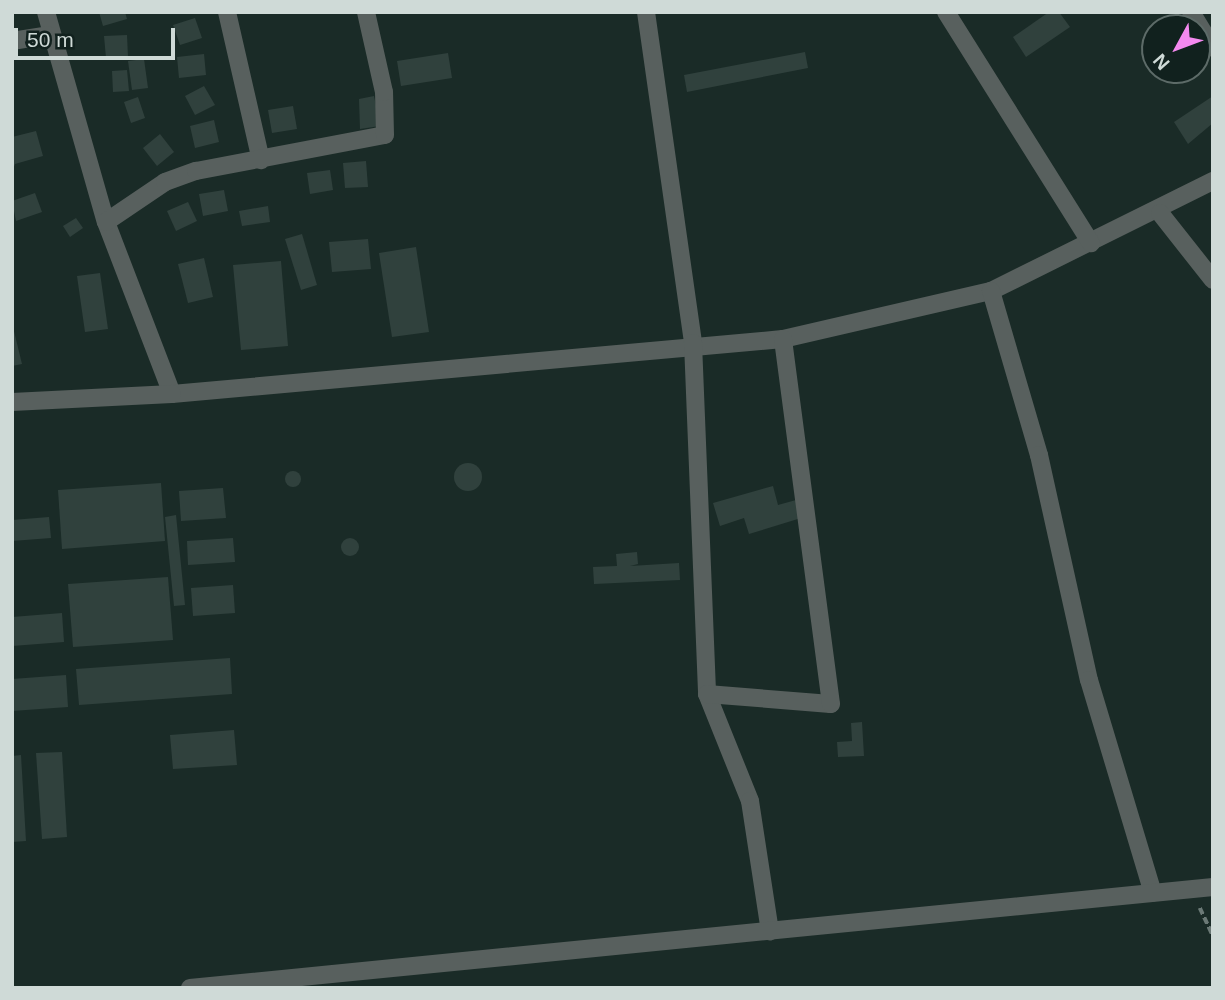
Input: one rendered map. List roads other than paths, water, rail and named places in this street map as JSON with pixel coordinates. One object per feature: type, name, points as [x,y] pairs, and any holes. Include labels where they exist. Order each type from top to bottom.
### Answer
[{"type":"street","points":[[46,12],[50,35],[106,222],[172,394]]},
{"type":"street","points":[[228,12],[261,160]]},
{"type":"street","points":[[106,222],[165,182],[384,135],[386,104],[366,12]]},
{"type":"street","points":[[646,12],[693,343],[707,694],[751,801],[769,931]]},
{"type":"street","points":[[946,12],[1091,243]]},
{"type":"street","points":[[1191,12],[1213,48]]},
{"type":"street","points":[[12,41],[50,35]]},
{"type":"street","points":[[12,402],[172,394],[693,343],[783,339],[991,291],[1160,213],[1213,181]]},
{"type":"street","points":[[1160,213],[1213,280]]},
{"type":"street","points":[[991,291],[1038,454],[1089,680],[1153,893]]},
{"type":"street","points":[[707,694],[831,704],[783,339]]},
{"type":"street","points":[[190,988],[1204,888]]}]
